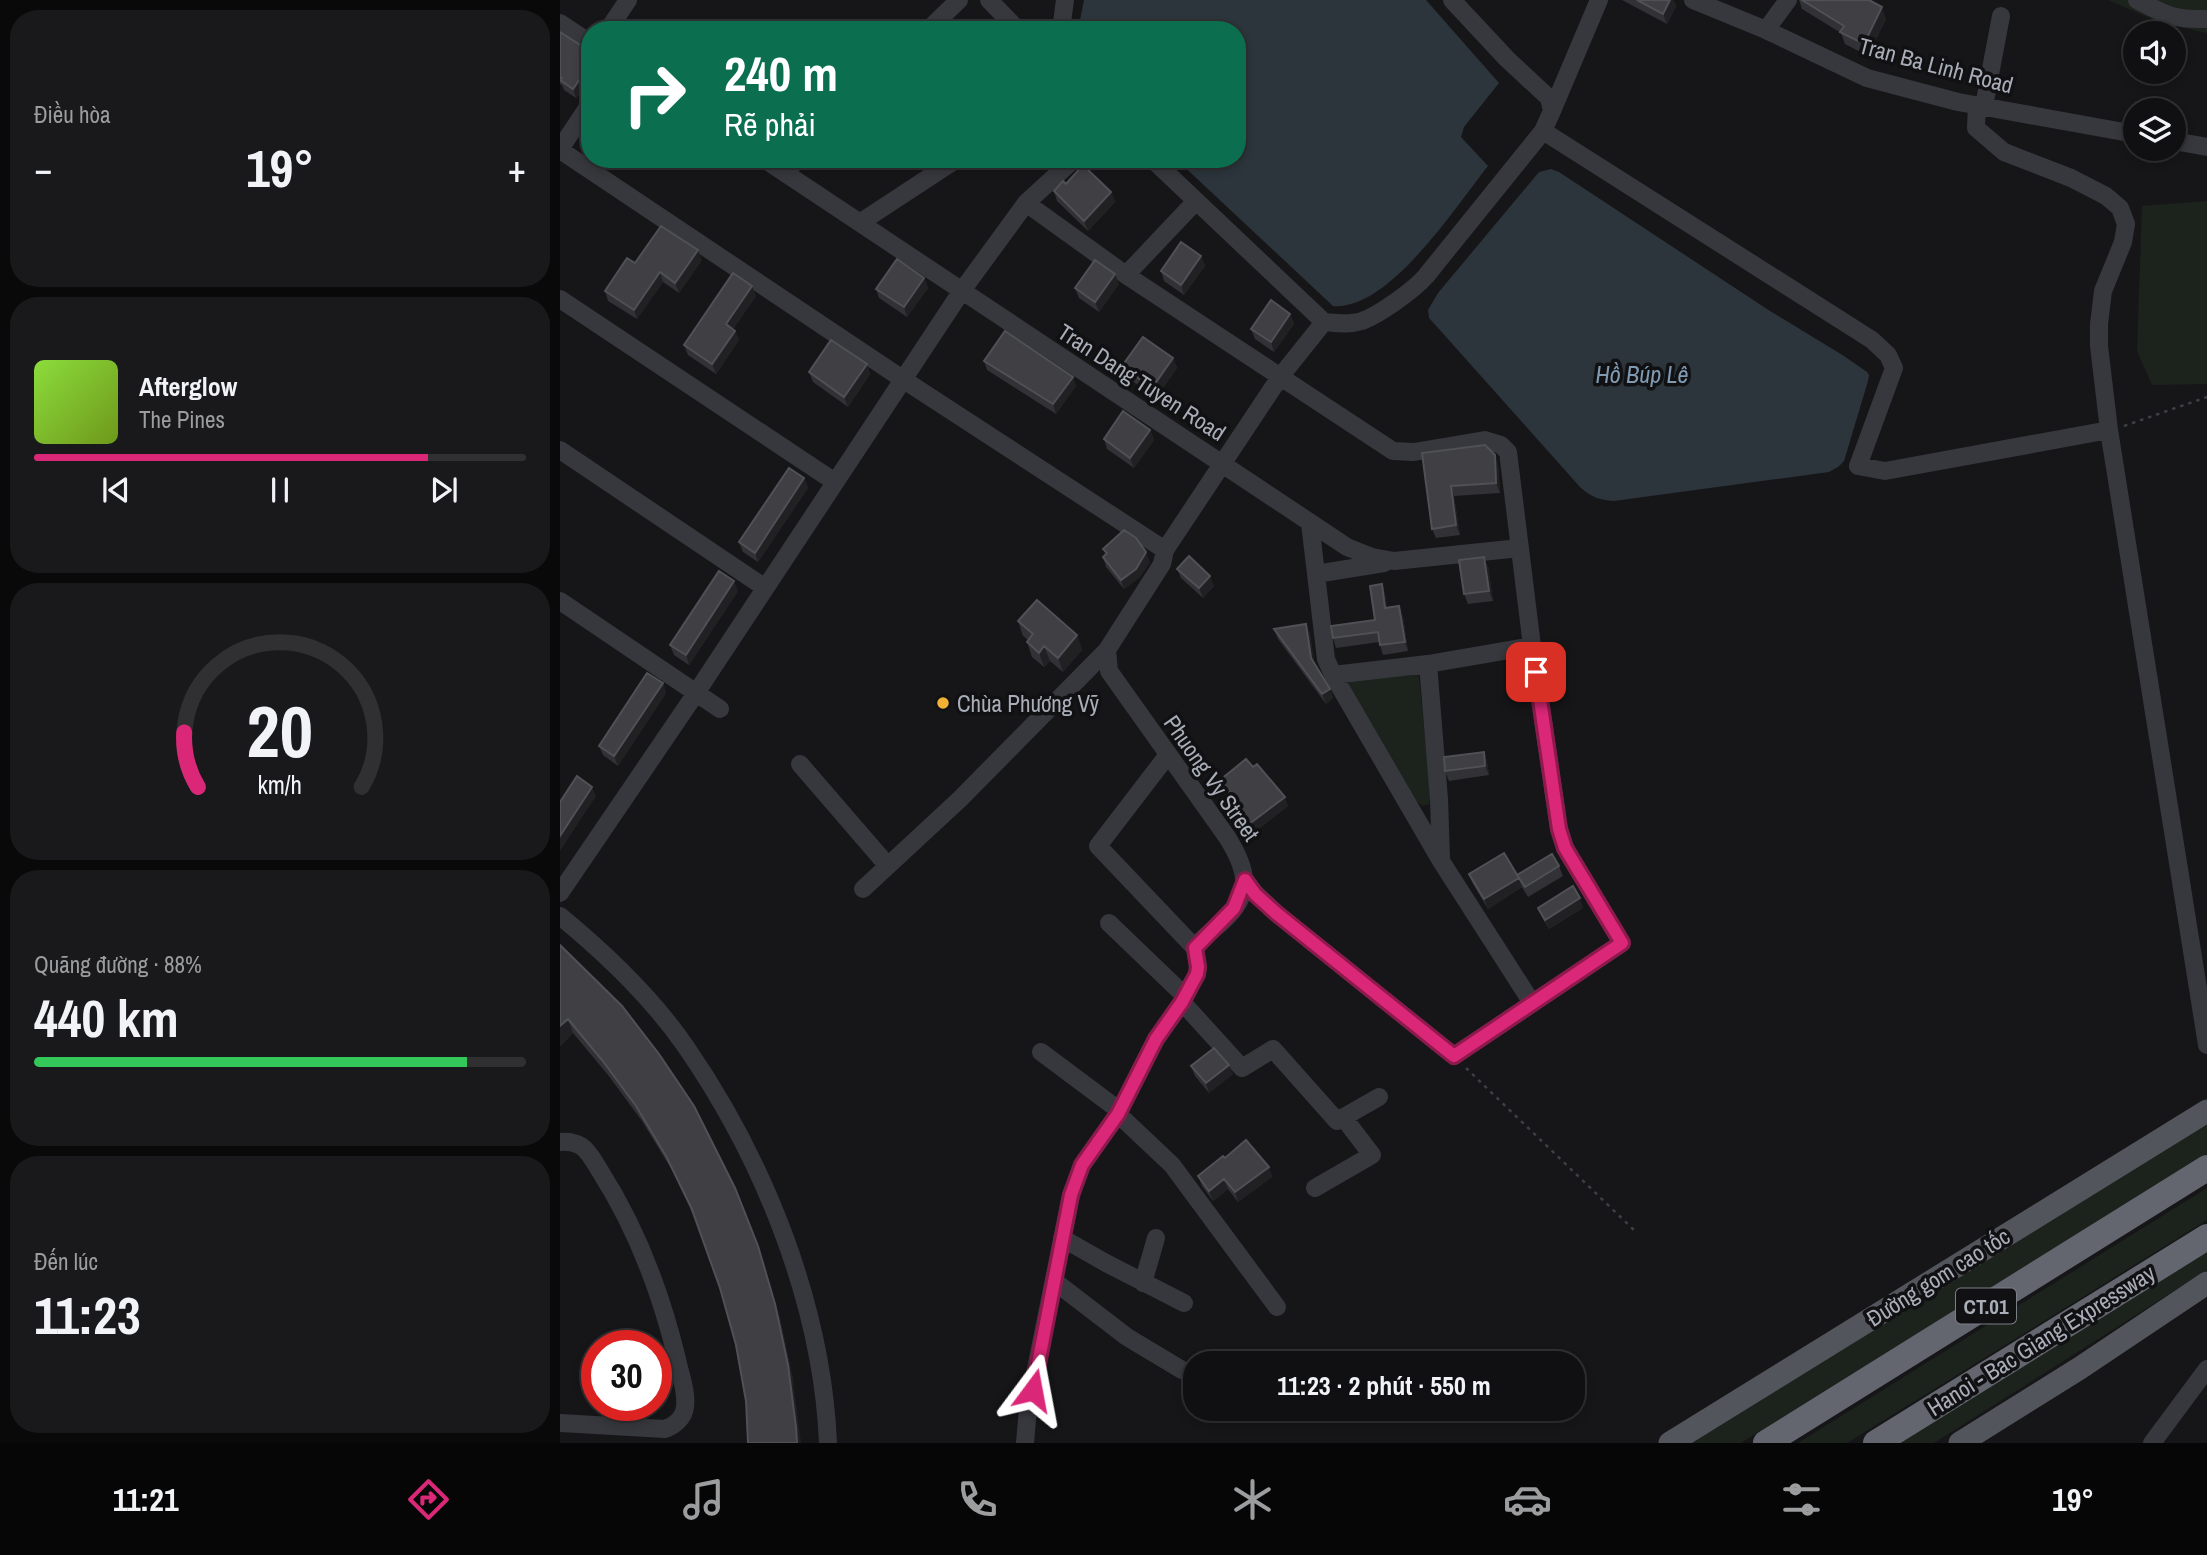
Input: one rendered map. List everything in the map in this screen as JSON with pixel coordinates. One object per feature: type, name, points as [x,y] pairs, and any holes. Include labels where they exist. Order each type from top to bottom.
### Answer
[{"type":"highway","name":"CT.01","points":[[1766,1443],[2207,1168]]},
{"type":"highway","name":"Hanoi - Bac Giang Expressway","points":[[1876,1443],[2207,1237]]},
{"type":"main road","name":"Đường gom cao tốc","points":[[1670,1443],[2207,1111]]},
{"type":"main road","points":[[1960,1443],[2080,1368],[2207,1283]]},
{"type":"street","points":[[614,21],[628,0]]},
{"type":"street","points":[[937,21],[959,0]]},
{"type":"street","points":[[989,0],[1009,21]]},
{"type":"street","points":[[1062,21],[1066,0]]},
{"type":"street","points":[[1451,0],[1507,59],[1549,98],[1552,111]]},
{"type":"street","points":[[1161,168],[1324,321],[1347,324],[1362,321],[1376,315],[1419,284],[1543,131],[1599,0]]},
{"type":"street","name":"Tran Ba Linh Road","points":[[1693,0],[1766,30],[1867,78],[1981,106],[2123,132]]},
{"type":"street","points":[[1766,30],[1788,0]]},
{"type":"street","points":[[2137,0],[2166,15],[2184,20],[2207,19]]},
{"type":"street","points":[[2001,16],[1976,128],[2004,152],[2071,178],[2106,196],[2120,208],[2126,224],[2123,242],[2103,291],[2098,346],[2207,1045]]},
{"type":"street","points":[[560,23],[581,37]]},
{"type":"street","points":[[581,118],[560,150],[581,164]]},
{"type":"street","points":[[1543,131],[1861,333],[1888,355],[1894,368],[1858,466],[1885,471],[2109,430]]},
{"type":"street","points":[[2186,144],[2207,148]]},
{"type":"street","points":[[587,168],[1165,550]]},
{"type":"street","name":"Tran Dang Tuyen Road","points":[[792,168],[861,222],[961,292],[1346,547],[1372,557],[1394,561],[1520,548]]},
{"type":"street","points":[[861,222],[943,168]]},
{"type":"street","points":[[560,893],[696,693],[961,292],[1026,203],[1064,168]]},
{"type":"street","points":[[1126,275],[1196,201]]},
{"type":"street","points":[[1026,203],[1126,275],[1393,451],[1414,452],[1485,440],[1501,445],[1508,452],[1532,646],[1559,829],[1565,848],[1622,943],[1454,1056],[1276,913],[1255,894],[1245,880]]},
{"type":"street","points":[[560,299],[835,482]]},
{"type":"street","points":[[863,889],[960,799],[1107,650],[1162,564],[1165,550],[1280,377],[1324,321]]},
{"type":"street","points":[[560,450],[764,587]]},
{"type":"street","points":[[1310,523],[1326,659],[1333,675],[1441,861],[1532,1003]]},
{"type":"street","points":[[1316,575],[1394,561]]},
{"type":"street","points":[[560,601],[720,709]]},
{"type":"street","points":[[1333,675],[1429,664],[1532,646]]},
{"type":"street","name":"Phuong Vy Street","points":[[1107,650],[1108,671],[1227,837],[1244,871],[1245,880],[1234,908],[1195,948]]},
{"type":"street","points":[[1429,664],[1441,861]]},
{"type":"street","points":[[1025,1443],[1028,1408],[1062,1238],[1071,1195],[1082,1165],[1119,1112],[1156,1039],[1197,974],[1195,948],[1098,846],[1167,756]]},
{"type":"street","points":[[800,764],[888,866]]},
{"type":"street","points":[[560,916],[623,974],[685,1045],[748,1152],[784,1235],[800,1286],[818,1356],[827,1413],[828,1443]]},
{"type":"street","points":[[1109,923],[1183,999],[1242,1068],[1273,1049],[1337,1121],[1378,1097]]},
{"type":"street","points":[[1041,1052],[1119,1112],[1172,1165],[1277,1307]]},
{"type":"street","points":[[1315,1188],[1372,1155],[1343,1117]]},
{"type":"street","points":[[560,1142],[573,1143],[586,1150],[610,1187],[634,1233],[666,1318],[682,1381],[685,1407],[681,1418],[671,1427],[664,1429],[560,1423]]},
{"type":"street","points":[[1062,1238],[1184,1303]]},
{"type":"street","points":[[1143,1283],[1156,1238]]},
{"type":"street","points":[[1054,1281],[1128,1337],[1182,1370]]},
{"type":"street","points":[[2152,1443],[2207,1368]]},
{"type":"path","points":[[2109,430],[2207,397]]},
{"type":"path","points":[[1454,1056],[1635,1231]]},
{"type":"shaded area","points":[[2108,0],[2207,0],[2207,33],[2186,28],[2186,21],[2157,21]]},
{"type":"shaded area","points":[[2207,201],[2207,384],[2152,385],[2137,351],[2142,206]]},
{"type":"shaded area","points":[[1415,672],[1419,678],[1431,796],[1429,804],[1423,806],[1416,801],[1348,686],[1350,681]]},
{"type":"shaded area","points":[[2207,1122],[2207,1154],[1741,1443],[1690,1443]]},
{"type":"shaded area","points":[[2207,1188],[2207,1220],[1847,1443],[1798,1443]]},
{"type":"shaded area","points":[[2207,1248],[2207,1270],[1934,1443],[1900,1443]]},
{"type":"water","points":[[1084,0],[1426,0],[1499,83],[1464,127],[1461,137],[1488,166],[1420,253],[1398,274],[1376,292],[1354,303],[1333,306],[1186,168],[1246,168],[1246,21],[1080,21]]},
{"type":"water","name":"Hồ Búp Lê","points":[[1551,169],[1867,372],[1868,381],[1844,461],[1838,467],[1829,472],[1614,501],[1596,497],[1580,487],[1429,318],[1428,310],[1438,293],[1539,172]]},
{"type":"building","points":[[1637,0],[1670,0],[1663,14]]},
{"type":"building","points":[[1802,0],[1869,0],[1882,7],[1864,44],[1840,32],[1844,26]]},
{"type":"building","points":[[560,32],[581,46],[581,77],[573,89],[560,80]]},
{"type":"building","points":[[1080,168],[1086,168],[1111,192],[1084,221],[1054,191],[1063,181],[1066,184]]},
{"type":"building","points":[[661,226],[698,250],[675,283],[660,272],[634,310],[605,291],[627,258],[635,263]]},
{"type":"building","points":[[1181,242],[1201,256],[1181,285],[1161,271]]},
{"type":"building","points":[[897,259],[924,278],[904,307],[876,289]]},
{"type":"building","points":[[1095,260],[1115,274],[1095,302],[1075,288]]},
{"type":"building","points":[[733,273],[752,286],[726,324],[735,331],[712,364],[684,345]]},
{"type":"building","points":[[1271,300],[1290,314],[1271,342],[1251,329]]},
{"type":"building","points":[[1005,331],[1073,377],[1053,404],[984,361]]},
{"type":"building","points":[[1143,337],[1173,358],[1152,388],[1122,366]]},
{"type":"building","points":[[831,340],[867,364],[844,397],[809,372]]},
{"type":"building","points":[[1123,411],[1150,430],[1130,458],[1104,439]]},
{"type":"building","points":[[1485,445],[1495,455],[1496,483],[1451,486],[1456,525],[1432,529],[1422,453]]},
{"type":"building","points":[[789,468],[804,478],[755,553],[739,542]]},
{"type":"building","points":[[1124,530],[1136,538],[1146,552],[1136,569],[1121,580],[1103,557],[1107,553],[1103,549]]},
{"type":"building","points":[[1189,556],[1210,576],[1199,588],[1177,569]]},
{"type":"building","points":[[1484,557],[1489,591],[1464,594],[1459,560]]},
{"type":"building","points":[[719,571],[734,581],[686,655],[670,645]]},
{"type":"building","points":[[1382,584],[1385,608],[1399,606],[1405,642],[1380,645],[1378,632],[1333,638],[1331,626],[1375,620],[1370,586]]},
{"type":"building","points":[[1037,600],[1077,635],[1058,658],[1044,646],[1039,653],[1027,642],[1033,634],[1018,621]]},
{"type":"building","points":[[1306,624],[1311,658],[1330,689],[1322,694],[1274,629]]},
{"type":"building","points":[[647,673],[663,683],[614,756],[599,746]]},
{"type":"building","points":[[1484,752],[1485,766],[1445,771],[1444,757]]},
{"type":"building","points":[[1246,759],[1253,767],[1257,764],[1285,797],[1244,828],[1234,816],[1242,809],[1219,781]]},
{"type":"building","points":[[577,776],[592,787],[560,836],[560,802]]},
{"type":"building","points":[[1504,853],[1519,878],[1484,899],[1469,874]]},
{"type":"building","points":[[1552,854],[1559,866],[1525,887],[1517,875]]},
{"type":"building","points":[[1573,886],[1580,898],[1545,920],[1538,908]]},
{"type":"building","points":[[560,945],[622,1006],[659,1054],[694,1106],[735,1188],[758,1246],[775,1304],[788,1365],[797,1443],[748,1443],[746,1401],[736,1345],[720,1288],[691,1207],[666,1156],[636,1106],[568,1019],[560,1026]]},
{"type":"building","points":[[1214,1048],[1229,1065],[1206,1083],[1191,1066]]},
{"type":"building","points":[[1246,1140],[1269,1167],[1235,1192],[1224,1179],[1209,1191],[1198,1176]]},
{"type":"place","name":"Chùa Phương Vỹ","points":[[943,703]]},
{"type":"route","points":[[1033,1390],[1071,1195],[1082,1165],[1118,1114],[1156,1039],[1182,1002],[1197,974],[1195,948],[1226,919],[1234,908],[1245,880],[1255,894],[1276,913],[1454,1056],[1622,943],[1565,848],[1559,829],[1536,672]]}]
